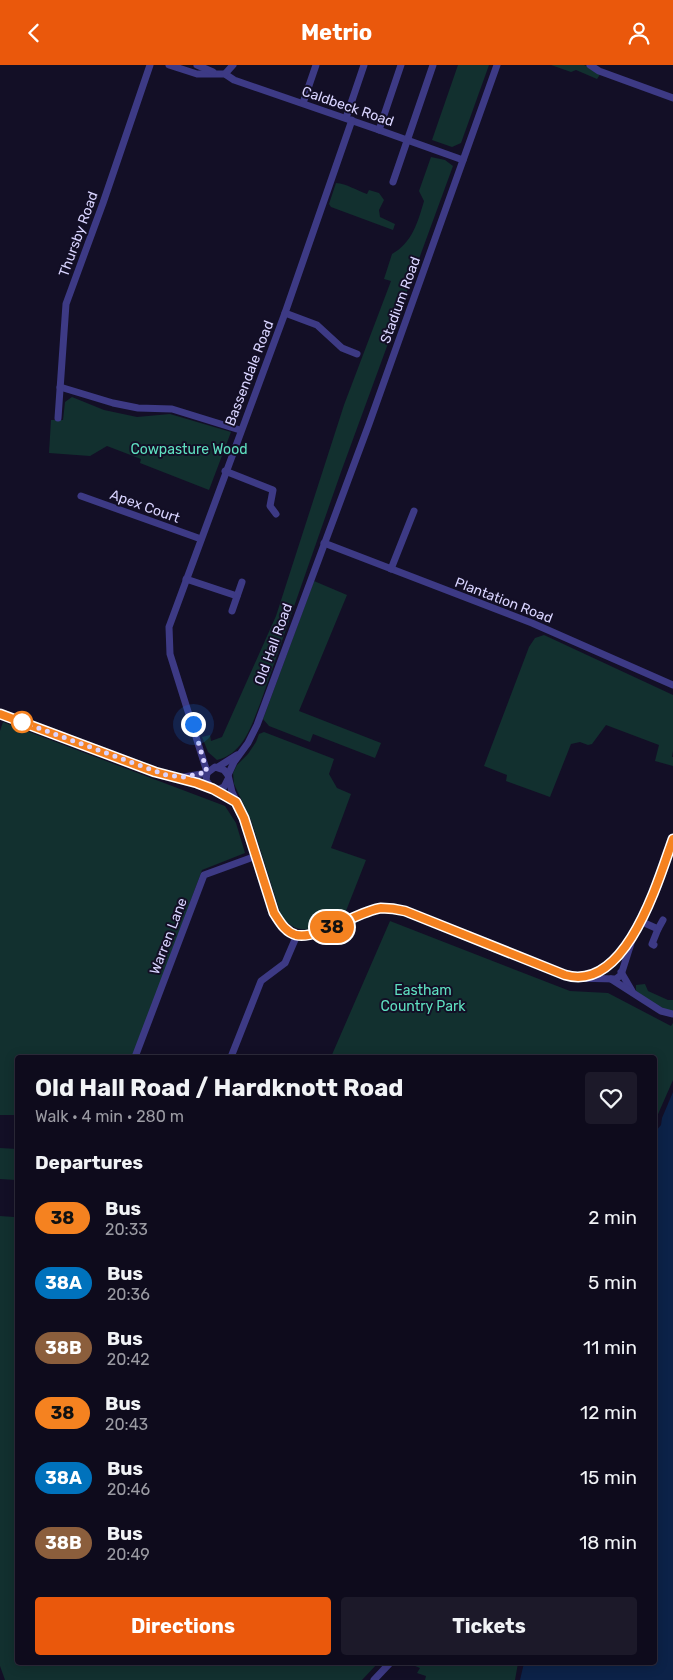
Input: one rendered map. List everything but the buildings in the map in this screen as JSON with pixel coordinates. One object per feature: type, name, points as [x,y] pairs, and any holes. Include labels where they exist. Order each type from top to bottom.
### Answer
[{"type":"street","name":"Thursby Road","points":[[58,418],[66,304],[150,65]]},
{"type":"street","name":"Caldbeck Road","points":[[169,65],[197,74],[220,74]]},
{"type":"street","name":"Caldbeck Road","points":[[197,65],[234,80],[349,119],[463,161]]},
{"type":"street","points":[[303,103],[316,65]]},
{"type":"street","name":"Bassendale Road","points":[[207,773],[201,748],[170,654],[169,627],[240,430],[285,313],[349,119],[364,65]]},
{"type":"street","points":[[379,130],[401,65]]},
{"type":"street","points":[[393,182],[432,65]]},
{"type":"street","name":"Stadium Road","points":[[324,543],[369,424],[497,65]]},
{"type":"street","points":[[590,65],[600,71],[673,98]]},
{"type":"street","points":[[220,74],[233,66]]},
{"type":"street","points":[[285,313],[317,325],[342,348],[357,354]]},
{"type":"street","points":[[60,387],[113,403],[138,408],[172,409],[240,430]]},
{"type":"street","points":[[225,471],[273,490],[270,507],[276,514]]},
{"type":"street","name":"Apex Court","points":[[81,496],[201,539]]},
{"type":"street","points":[[392,569],[414,511]]},
{"type":"street","name":"Plantation Road","points":[[324,543],[532,623],[673,685]]},
{"type":"street","name":"Old Hall Road","points":[[228,776],[257,725],[324,543]]},
{"type":"street","points":[[186,579],[237,597]]},
{"type":"street","points":[[232,611],[242,582]]},
{"type":"street","points":[[0,714],[102,753],[213,789],[230,797],[238,806]]},
{"type":"street","name":"Bassendale Road","points":[[201,748],[218,767]]},
{"type":"street","name":"Old Hall Road","points":[[218,767],[241,752]]},
{"type":"street","points":[[176,777],[191,777],[207,773],[212,768],[218,767],[224,770],[244,818],[274,913],[282,926],[297,935],[317,933],[371,911],[392,908],[405,911],[565,975],[578,978],[616,979],[622,972],[633,937],[661,874],[673,839]]},
{"type":"street","points":[[207,773],[206,780],[213,789],[217,790],[227,784],[228,776]]},
{"type":"street","name":"Warren Lane","points":[[136,1055],[204,875],[256,856]]},
{"type":"street","points":[[654,945],[652,944],[663,920]]},
{"type":"street","points":[[640,921],[658,929]]},
{"type":"street","points":[[232,1055],[261,981],[285,963],[297,935]]},
{"type":"street","points":[[578,978],[596,973],[608,965],[619,955],[633,937]]},
{"type":"street","points":[[608,965],[614,963],[619,965],[635,995]]},
{"type":"street","points":[[608,965],[605,973],[611,979],[661,1011],[673,1014]]},
{"type":"street","points":[[374,1680],[388,1665]]},
{"type":"green space","points":[[458,65],[489,65],[461,143],[452,147],[432,140]]},
{"type":"green space","points":[[551,65],[584,65],[601,73],[597,79],[576,70],[571,72]]},
{"type":"green space","points":[[431,157],[445,160],[453,166],[341,472],[260,704],[240,745],[234,751],[217,760],[208,752],[202,737],[210,735],[211,741],[222,737],[276,616],[344,405],[391,281],[384,279],[392,254],[405,244],[419,217],[424,201],[419,191]]},
{"type":"green space","points":[[336,183],[367,194],[369,190],[379,193],[384,200],[379,210],[380,217],[395,224],[393,230],[331,207],[329,204]]},
{"type":"green space","name":"Cowpasture Wood","points":[[72,397],[104,410],[137,417],[170,414],[231,432],[209,490],[140,463],[141,459],[107,446],[90,456],[49,453],[51,420],[63,420],[65,402]]},
{"type":"green space","points":[[314,581],[347,595],[299,711],[381,743],[375,758],[313,734],[310,742],[269,726],[263,719]]},
{"type":"green space","points":[[544,635],[673,695],[673,766],[655,761],[659,745],[606,725],[592,744],[588,745],[580,742],[571,744],[550,797],[506,781],[507,775],[484,766],[529,647],[535,638]]},
{"type":"green space","points":[[3,722],[225,806],[236,823],[245,853],[202,870],[134,1055],[15,1055],[15,1115],[0,1115],[0,731]]},
{"type":"green space","points":[[264,732],[334,759],[329,774],[337,788],[351,794],[331,848],[366,860],[344,916],[319,927],[311,929],[295,928],[281,915],[251,820],[234,784],[233,773],[237,765],[248,754],[259,734]]},
{"type":"green space","name":"Eastham Country Park","points":[[390,921],[570,991],[608,993],[671,1026],[673,1023],[673,1080],[657,1116],[657,1055],[332,1055]]},
{"type":"green space","points":[[645,984],[648,991],[668,1000],[673,1000],[673,1013],[653,1004],[636,992],[636,985]]},
{"type":"green space","points":[[0,1148],[15,1149],[15,1180],[0,1179]]},
{"type":"green space","points":[[15,1209],[15,1665],[376,1665],[362,1680],[5,1680],[0,1666],[0,1216],[14,1217]]},
{"type":"green space","points":[[413,1665],[518,1665],[515,1680],[425,1680],[426,1676],[417,1673],[420,1668]]},
{"type":"water","points":[[673,1092],[673,1680],[520,1680],[524,1665],[657,1665],[657,1130],[661,1125]]},
{"type":"bus line","name":"38","points":[[0,714],[102,753],[155,772],[197,783],[230,797],[236,802],[244,818],[274,913],[282,926],[297,935],[317,933],[371,911],[392,908],[405,911],[573,978],[586,976],[596,973],[614,960],[633,937],[661,874],[673,839]]},
{"type":"route","points":[[22,722],[155,772],[176,777],[191,777],[207,773],[193,724]]}]
